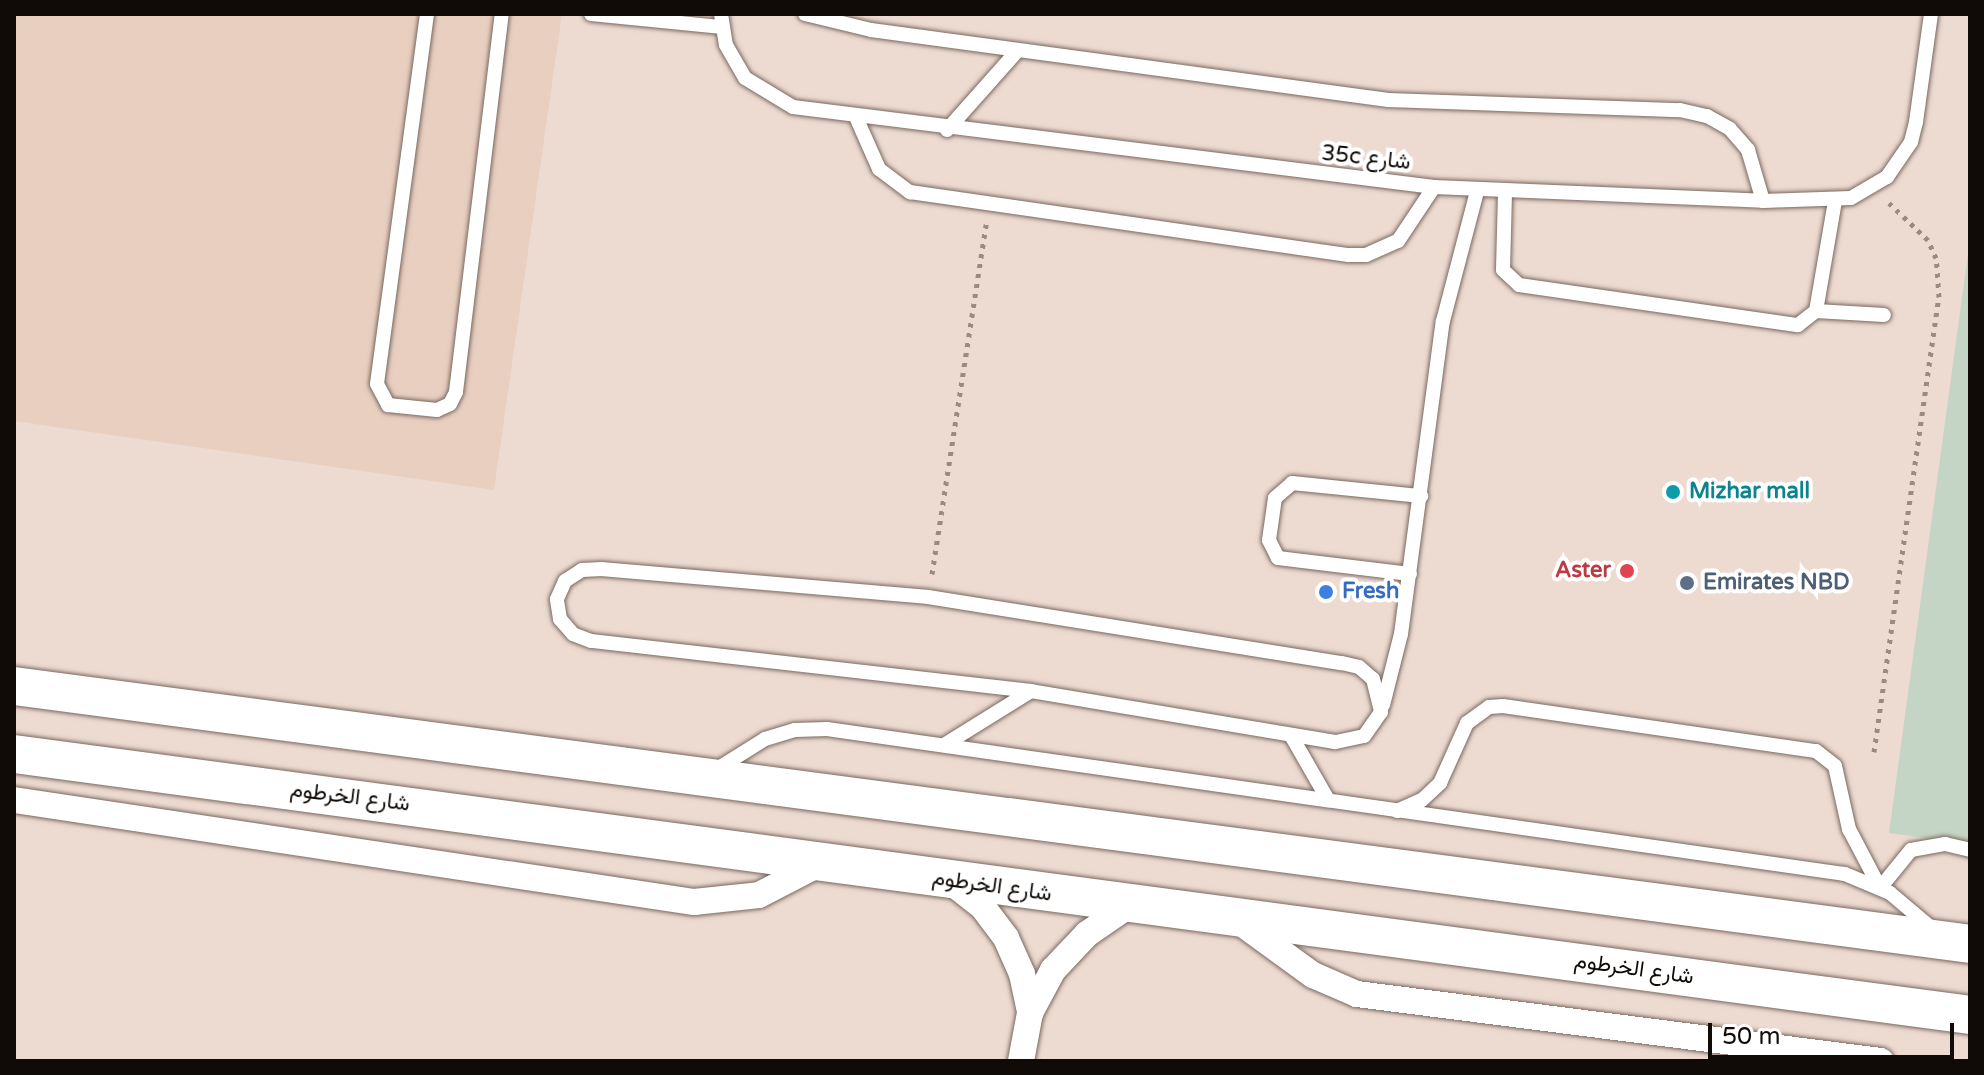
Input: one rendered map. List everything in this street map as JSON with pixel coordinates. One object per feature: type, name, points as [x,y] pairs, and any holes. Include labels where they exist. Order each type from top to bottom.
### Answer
[{"type":"main road","points":[[14,686],[709,774],[1959,943]]},
{"type":"main road","name":"شارع الخرطوم","points":[[14,754],[829,859],[951,882],[1226,915],[1970,1015]]},
{"type":"street","points":[[14,800],[694,902],[759,895],[829,859]]},
{"type":"street","points":[[951,882],[982,906],[1006,938],[1022,974],[1030,1013]]},
{"type":"street","points":[[1021,1061],[1030,1013],[1069,951],[1129,905]]},
{"type":"street","points":[[1226,915],[1313,975],[1357,994],[1881,1061]]},
{"type":"lane","points":[[427,14],[377,384],[388,405],[437,410],[450,404],[456,392],[502,14]]},
{"type":"lane","points":[[591,14],[721,21]]},
{"type":"lane","points":[[805,14],[871,30],[1388,100],[1680,110],[1707,116],[1739,139],[1760,174],[1763,201]]},
{"type":"lane","name":"35c شارع","points":[[721,21],[734,63],[759,90],[793,107],[947,130],[1477,191],[1835,201],[1870,190],[1893,169],[1911,142],[1931,14]]},
{"type":"lane","points":[[947,130],[1018,50]]},
{"type":"lane","points":[[856,117],[879,169],[898,187],[989,203],[1366,255],[1398,241],[1434,187]]},
{"type":"lane","points":[[1381,712],[1381,694],[1359,667],[928,597],[602,569],[582,570],[565,581],[557,599],[566,627],[591,641],[1031,691],[1292,737],[1350,742],[1375,726],[1381,712],[1396,660],[1443,321],[1477,191]]},
{"type":"lane","points":[[1505,193],[1503,270],[1519,285],[1789,325],[1805,323],[1816,311],[1835,201]]},
{"type":"lane","points":[[1816,311],[1884,315]]},
{"type":"lane","points":[[1410,574],[1278,558],[1269,540],[1275,498],[1292,483],[1421,496]]},
{"type":"lane","points":[[944,745],[1031,691]]},
{"type":"lane","points":[[1396,811],[1422,800],[1440,783],[1467,723],[1489,707],[1816,751],[1835,766],[1849,829],[1880,888]]},
{"type":"lane","points":[[709,774],[765,739],[795,730],[944,745],[1845,874],[1880,888],[1959,943]]},
{"type":"lane","points":[[1292,737],[1327,798]]},
{"type":"lane","points":[[1880,888],[1911,850],[1945,844],[1970,850]]},
{"type":"path","points":[[1870,190],[1917,225],[1932,249],[1939,277],[1874,752]]},
{"type":"path","points":[[928,597],[989,203]]},
{"type":"shaded area","points":[[14,14],[562,14],[494,490],[14,421]]},
{"type":"green space","points":[[1970,239],[1970,844],[1889,833]]},
{"type":"place","name":"Mizhar mall","points":[[1673,492]]},
{"type":"place","name":"Aster","points":[[1627,571]]},
{"type":"place","name":"Emirates NBD","points":[[1687,583]]},
{"type":"place","name":"Fresh","points":[[1326,592]]}]
